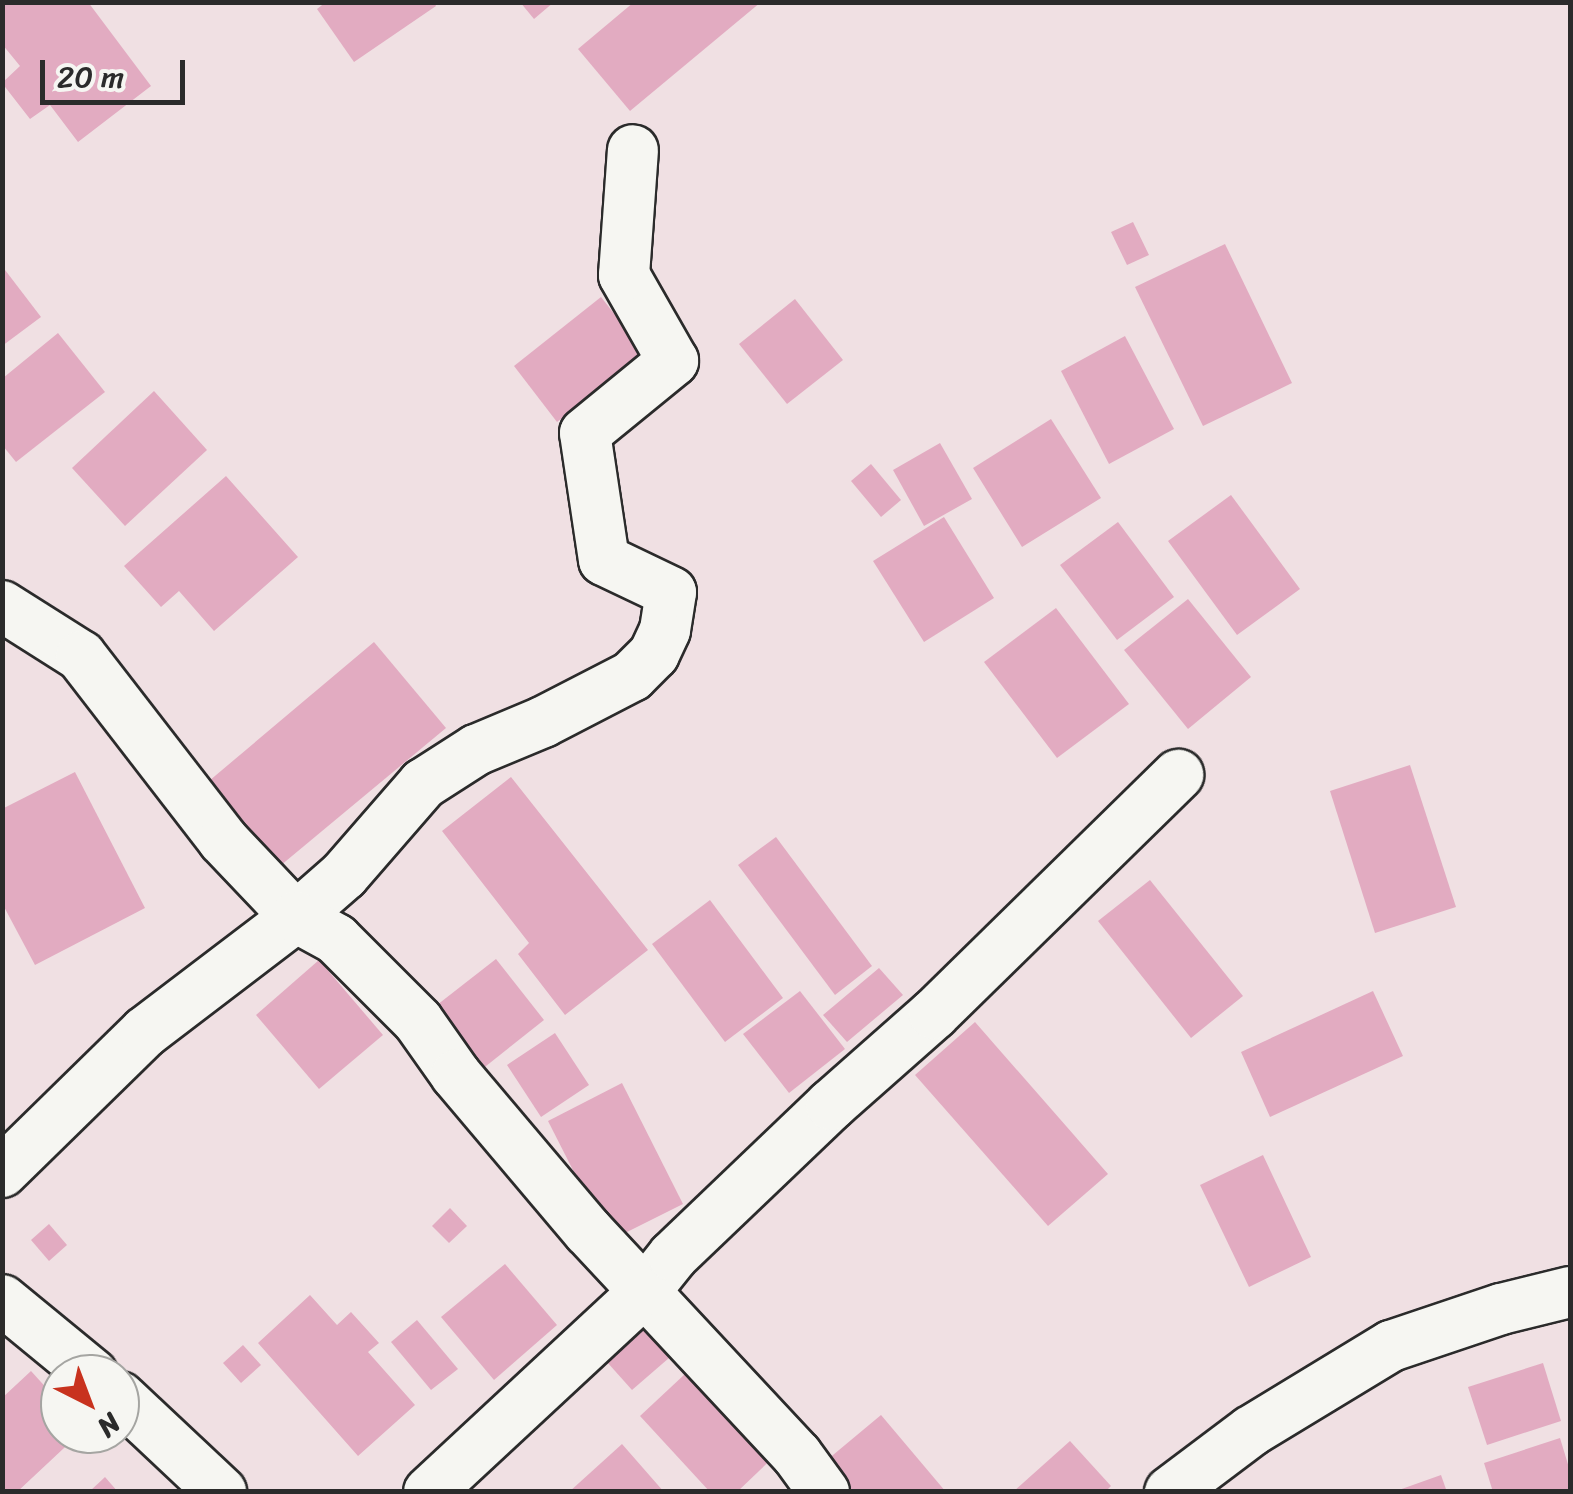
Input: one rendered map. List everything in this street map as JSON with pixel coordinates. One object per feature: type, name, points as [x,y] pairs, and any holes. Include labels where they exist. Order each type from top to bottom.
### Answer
[{"type":"street","points":[[2,1172],[145,1032],[296,917],[344,875],[423,784],[476,750],[543,722],[632,676],[654,654],[665,630],[671,592],[604,560],[585,433],[673,361],[624,275],[634,150]]},
{"type":"street","points":[[2,606],[81,656],[223,840],[296,917],[336,939],[418,1022],[456,1075],[588,1231],[797,1454],[824,1492]]},
{"type":"street","points":[[429,1492],[646,1290],[672,1256],[934,1014],[1178,775]]},
{"type":"street","points":[[1170,1492],[1194,1478],[1251,1431],[1390,1346],[1501,1309],[1570,1292]]},
{"type":"street","points":[[2,1300],[68,1354]]},
{"type":"street","points":[[140,1416],[221,1492]]},
{"type":"building","points":[[2,2],[88,2],[151,86],[78,142],[50,105],[30,119],[2,83],[20,66],[2,44]]},
{"type":"building","points":[[326,2],[434,2],[436,6],[354,62],[317,9]]},
{"type":"building","points":[[520,2],[554,2],[534,19]]},
{"type":"building","points":[[634,2],[761,2],[630,111],[578,49]]},
{"type":"building","points":[[1133,222],[1149,255],[1127,265],[1111,232]]},
{"type":"building","points":[[1225,244],[1292,383],[1203,426],[1135,287]]},
{"type":"building","points":[[2,266],[41,317],[2,346]]},
{"type":"building","points":[[601,297],[645,353],[557,422],[514,366]]},
{"type":"building","points":[[795,299],[843,360],[787,404],[739,344]]},
{"type":"building","points":[[58,333],[105,392],[16,462],[3,446],[3,378]]},
{"type":"building","points":[[1125,336],[1174,429],[1109,464],[1061,371]]},
{"type":"building","points":[[154,391],[207,450],[125,526],[72,468]]},
{"type":"building","points":[[1051,419],[1101,498],[1022,547],[973,468]]},
{"type":"building","points":[[940,443],[972,499],[924,526],[893,470]]},
{"type":"building","points":[[871,464],[901,500],[881,517],[851,481]]},
{"type":"building","points":[[226,476],[298,557],[214,631],[179,591],[161,607],[124,566]]},
{"type":"building","points":[[1231,495],[1300,589],[1237,635],[1168,541]]},
{"type":"building","points":[[944,517],[994,598],[924,642],[873,561]]},
{"type":"building","points":[[1118,522],[1174,597],[1117,640],[1060,565]]},
{"type":"building","points":[[1188,599],[1251,677],[1188,729],[1124,650]]},
{"type":"building","points":[[1056,608],[1129,704],[1057,758],[984,662]]},
{"type":"building","points":[[374,642],[446,728],[280,866],[209,781]]},
{"type":"building","points":[[1410,765],[1456,907],[1375,933],[1330,791]]},
{"type":"building","points":[[75,772],[145,908],[35,965],[2,903],[2,809]]},
{"type":"building","points":[[511,777],[648,950],[565,1015],[518,954],[529,943],[442,831]]},
{"type":"building","points":[[776,837],[872,966],[835,995],[738,865]]},
{"type":"building","points":[[1150,880],[1243,996],[1191,1038],[1098,921]]},
{"type":"building","points":[[710,900],[783,998],[725,1042],[652,944]]},
{"type":"building","points":[[496,959],[544,1020],[476,1074],[428,1012]]},
{"type":"building","points":[[319,960],[383,1035],[319,1089],[256,1015]]},
{"type":"building","points":[[879,968],[903,995],[847,1042],[823,1015]]},
{"type":"building","points":[[800,991],[845,1049],[789,1093],[743,1034]]},
{"type":"building","points":[[1373,991],[1403,1056],[1270,1117],[1241,1052]]},
{"type":"building","points":[[975,1022],[1108,1174],[1048,1226],[915,1075]]},
{"type":"building","points":[[555,1033],[589,1085],[541,1117],[507,1065]]},
{"type":"building","points":[[622,1083],[683,1204],[609,1241],[548,1121]]},
{"type":"building","points":[[1263,1155],[1311,1257],[1249,1287],[1200,1185]]},
{"type":"building","points":[[450,1208],[467,1226],[449,1243],[432,1226]]},
{"type":"building","points":[[49,1224],[67,1245],[49,1261],[31,1240]]},
{"type":"building","points":[[505,1264],[557,1325],[494,1380],[441,1317]]},
{"type":"building","points":[[310,1295],[337,1325],[351,1312],[379,1343],[368,1352],[415,1405],[358,1456],[258,1343]]},
{"type":"building","points":[[659,1316],[684,1345],[632,1390],[607,1362]]},
{"type":"building","points":[[417,1320],[458,1369],[431,1390],[391,1342]]},
{"type":"building","points":[[243,1345],[261,1365],[241,1383],[223,1363]]},
{"type":"building","points":[[700,1360],[782,1449],[737,1492],[710,1492],[640,1416]]},
{"type":"building","points":[[1543,1363],[1561,1421],[1487,1445],[1468,1387]]},
{"type":"building","points":[[31,1371],[40,1381],[40,1454],[58,1454],[17,1492],[2,1492],[2,1398]]},
{"type":"building","points":[[881,1415],[946,1492],[843,1492],[821,1465]]},
{"type":"building","points":[[1560,1438],[1570,1471],[1570,1492],[1493,1492],[1484,1463]]},
{"type":"building","points":[[1070,1441],[1111,1486],[1105,1492],[1013,1492]]},
{"type":"building","points":[[622,1444],[664,1492],[569,1492]]},
{"type":"building","points":[[1441,1475],[1447,1492],[1396,1492],[1396,1491]]},
{"type":"building","points":[[105,1477],[118,1492],[89,1492]]}]
